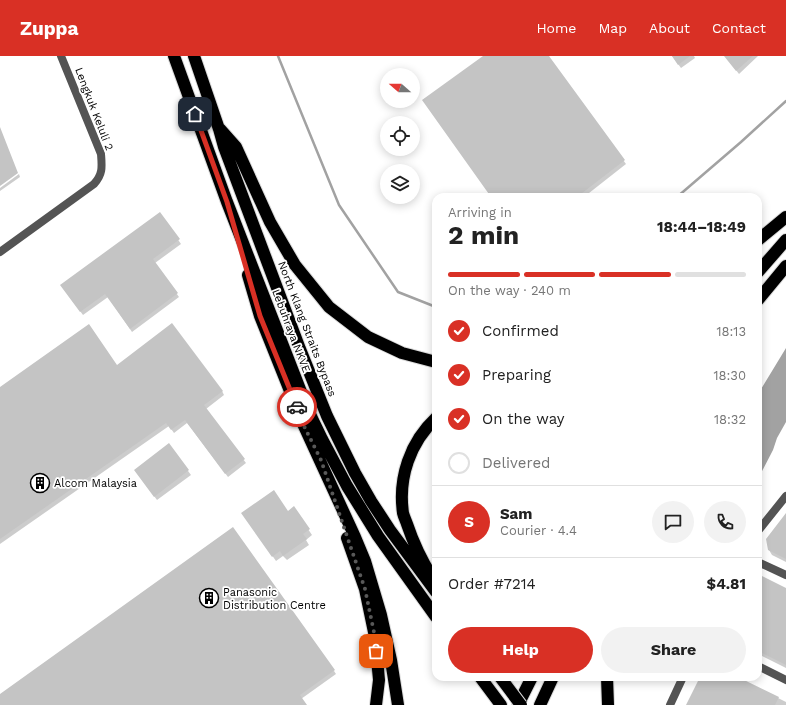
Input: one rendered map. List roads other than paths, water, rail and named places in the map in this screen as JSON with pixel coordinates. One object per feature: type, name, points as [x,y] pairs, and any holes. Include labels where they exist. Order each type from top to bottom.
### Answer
[{"type":"highway","name":"Lebuhraya NKVE","points":[[174,56],[227,202],[308,410],[346,486],[378,536],[432,611]]},
{"type":"highway","name":"North Klang Straits Bypass","points":[[194,56],[224,147],[297,342],[327,416],[355,473],[371,501],[390,530],[432,587]]},
{"type":"highway","points":[[219,129],[236,147],[270,222],[295,265],[329,307],[368,337],[402,353],[432,361]]},
{"type":"highway","points":[[227,202],[260,316],[304,426],[321,460],[365,561],[381,615],[391,660],[398,705]]},
{"type":"highway","points":[[762,237],[786,217]]},
{"type":"highway","points":[[762,267],[786,240]]},
{"type":"highway","points":[[762,295],[786,266]]},
{"type":"highway","points":[[432,422],[417,440],[406,464],[402,498],[403,514],[432,576]]},
{"type":"highway","points":[[321,460],[365,589],[375,637],[378,680],[376,705]]},
{"type":"highway","points":[[483,681],[501,705]]},
{"type":"highway","points":[[503,681],[521,705]]},
{"type":"highway","points":[[518,705],[530,681]]},
{"type":"highway","points":[[540,705],[551,681]]},
{"type":"highway","points":[[607,681],[608,705]]},
{"type":"street","name":"Lengkuk Keluli 2","points":[[0,252],[94,184],[99,178],[101,171],[101,154],[61,56]]},
{"type":"street","points":[[762,526],[786,496]]},
{"type":"street","points":[[762,564],[786,575]]},
{"type":"street","points":[[762,668],[786,680]]},
{"type":"street","points":[[670,705],[681,681]]},
{"type":"waterway","points":[[278,56],[339,205],[398,292],[432,305]]},
{"type":"waterway","points":[[682,193],[786,101]]},
{"type":"place","name":"Alcom Malaysia","points":[[40,483]]},
{"type":"place","name":"Panasonic Distribution Centre","points":[[209,598]]}]
